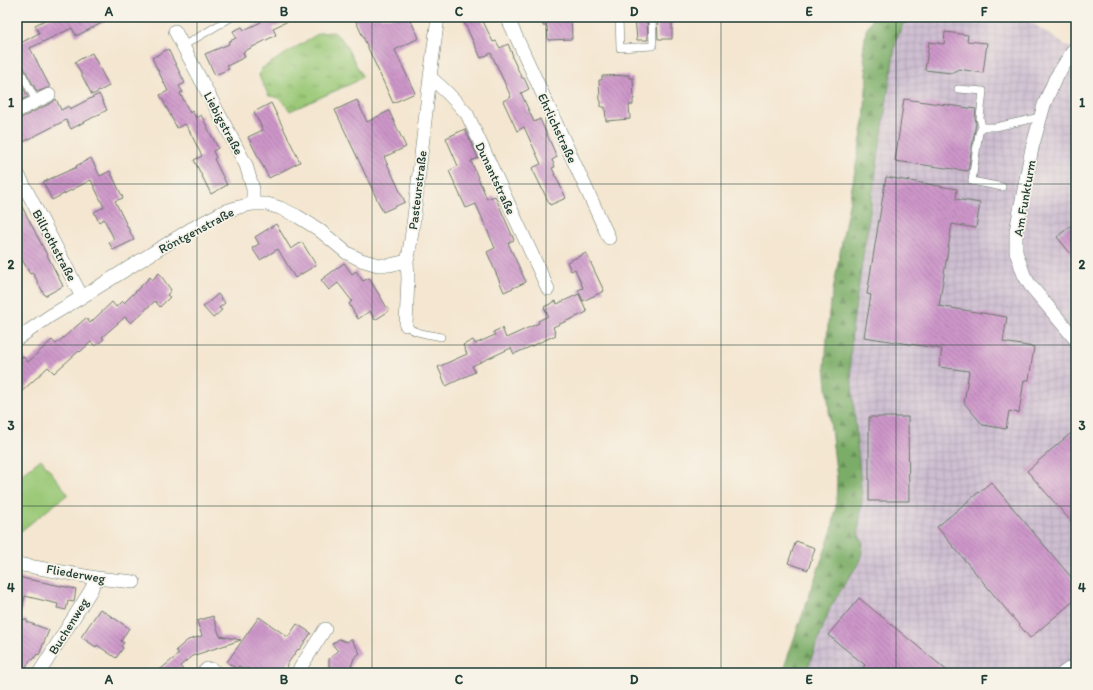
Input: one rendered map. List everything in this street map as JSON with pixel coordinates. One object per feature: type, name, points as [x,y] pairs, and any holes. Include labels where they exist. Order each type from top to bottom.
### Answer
[{"type":"street","name":"Pasteurstraße","points":[[406,325],[408,278],[406,261],[409,254],[413,225],[438,17]]},
{"type":"street","name":"Ehrlichstraße","points":[[507,17],[609,238]]},
{"type":"street","name":"Liebigstraße","points":[[175,31],[246,165],[253,189],[253,204]]},
{"type":"street","name":"Am Funkturm","points":[[1076,46],[1055,79],[1044,105],[1032,148],[1016,231],[1016,252],[1024,275],[1030,286],[1076,340]]},
{"type":"street","name":"Dunantstraße","points":[[430,77],[443,87],[467,114],[548,289]]},
{"type":"street","points":[[17,111],[49,95]]},
{"type":"street","name":"Billrothstraße","points":[[17,172],[82,297]]},
{"type":"street","name":"Röntgenstraße","points":[[17,339],[50,316],[191,229],[223,212],[253,204],[267,204],[297,216],[347,252],[361,260],[378,265],[390,265],[406,261]]},
{"type":"street","name":"Fliederweg","points":[[17,564],[96,578],[134,582]]},
{"type":"street","name":"Buchenweg","points":[[39,673],[91,590],[96,578]]},
{"type":"street","points":[[297,673],[325,629]]},
{"type":"street","points":[[1063,673],[1076,664]]},
{"type":"street","points":[[203,673],[207,669],[211,669],[217,673]]},
{"type":"lane","points":[[183,46],[232,17]]},
{"type":"lane","points":[[619,17],[620,48],[653,46],[652,17]]},
{"type":"lane","points":[[17,64],[36,101]]},
{"type":"lane","points":[[958,89],[983,91],[980,118],[982,127],[979,133],[972,181],[1002,187]]},
{"type":"lane","points":[[982,127],[996,127],[1018,121],[1040,118]]},
{"type":"lane","name":"Pasteurstraße","points":[[406,325],[409,329],[414,331],[441,337]]},
{"type":"shaded area","points":[[914,17],[1023,17],[1076,52],[1076,673],[806,673],[830,608],[861,560],[863,543],[858,534],[862,499],[850,361],[852,329],[896,40],[903,24]]},
{"type":"green space","points":[[873,17],[914,17],[903,24],[896,40],[852,329],[850,361],[862,499],[858,534],[863,543],[861,560],[830,608],[806,673],[782,673],[832,530],[836,506],[837,479],[825,365],[829,312],[864,122],[867,76],[863,52],[866,30]]},
{"type":"green space","points":[[334,32],[344,42],[362,76],[357,81],[290,111],[281,100],[273,96],[269,96],[259,76],[261,69],[319,33]]},
{"type":"green space","points":[[41,459],[68,494],[17,534],[17,478]]},
{"type":"building","points":[[51,17],[114,17],[76,36],[72,28],[30,48],[50,87],[37,92],[21,62],[17,59],[17,45],[39,33],[35,25]]},
{"type":"building","points":[[258,17],[297,17],[273,28],[276,35],[243,52],[245,57],[227,66],[229,69],[215,75],[205,54],[229,44],[228,42],[236,38],[233,31],[242,27],[244,30],[261,22]]},
{"type":"building","points":[[354,17],[409,17],[419,38],[395,50],[415,93],[393,103]]},
{"type":"building","points":[[470,17],[481,17],[493,42],[496,41],[500,48],[508,44],[513,56],[512,57],[529,89],[521,93],[534,122],[540,119],[557,157],[552,160],[555,167],[552,168],[566,198],[550,205],[532,168],[541,164],[524,127],[517,131],[503,101],[511,97],[491,53],[481,58],[463,20]]},
{"type":"building","points":[[543,17],[571,17],[572,39],[548,40],[547,26],[543,26]]},
{"type":"building","points":[[635,17],[647,17],[648,40],[637,40]]},
{"type":"building","points":[[657,17],[672,17],[672,39],[658,39]]},
{"type":"building","points":[[945,32],[968,35],[967,41],[987,43],[983,73],[959,69],[951,73],[925,70],[929,42],[944,44]]},
{"type":"building","points":[[168,49],[185,83],[179,86],[183,92],[180,93],[190,113],[192,111],[196,118],[201,115],[218,148],[213,151],[216,158],[214,159],[227,185],[211,194],[194,160],[202,156],[189,130],[185,124],[177,128],[160,95],[168,91],[152,58]]},
{"type":"building","points":[[92,53],[109,86],[92,95],[75,62]]},
{"type":"building","points":[[17,75],[28,97],[17,102]]},
{"type":"building","points":[[629,75],[629,78],[633,78],[634,99],[633,105],[629,105],[630,119],[606,121],[605,107],[601,107],[599,80],[602,80],[602,76]]},
{"type":"building","points":[[99,94],[107,110],[71,129],[66,120],[23,142],[17,131],[17,119],[53,102],[56,99],[61,110],[69,106],[70,109]]},
{"type":"building","points":[[904,99],[976,109],[976,123],[968,171],[895,161]]},
{"type":"building","points":[[357,100],[367,122],[389,111],[406,147],[384,157],[405,202],[383,212],[335,110]]},
{"type":"building","points":[[271,103],[300,162],[269,178],[248,137],[263,130],[254,112]]},
{"type":"building","points":[[465,129],[478,158],[471,161],[487,199],[495,196],[514,240],[508,243],[526,282],[504,292],[487,252],[495,248],[476,204],[466,208],[449,171],[458,166],[446,138]]},
{"type":"building","points":[[91,158],[100,176],[110,171],[123,198],[115,201],[134,240],[113,250],[109,242],[114,239],[104,219],[99,222],[94,212],[104,207],[91,180],[52,200],[43,182],[77,167],[76,166]]},
{"type":"building","points":[[886,177],[957,189],[956,199],[980,203],[976,228],[952,224],[939,306],[1007,317],[1003,342],[1034,347],[1029,380],[1024,380],[1019,413],[1009,411],[1006,429],[983,425],[964,403],[969,371],[939,367],[942,349],[864,337],[871,295],[867,294]]},
{"type":"building","points":[[17,197],[63,286],[45,296],[33,273],[30,274],[17,250]]},
{"type":"building","points":[[1076,221],[1076,260],[1057,237]]},
{"type":"building","points":[[276,224],[291,249],[302,242],[316,265],[295,278],[278,249],[260,260],[252,248],[259,244],[255,237]]},
{"type":"building","points":[[586,253],[604,291],[583,301],[578,290],[583,288],[575,269],[571,271],[567,262]]},
{"type":"building","points":[[344,263],[352,274],[356,271],[363,281],[369,278],[389,311],[375,320],[370,311],[358,319],[349,304],[352,301],[338,283],[329,290],[321,280]]},
{"type":"building","points":[[159,273],[171,290],[167,295],[170,297],[160,307],[155,301],[131,323],[125,317],[102,337],[104,339],[95,346],[91,342],[54,373],[48,367],[17,396],[17,361],[23,356],[28,362],[52,340],[56,344],[86,318],[90,323],[112,302],[116,307],[122,301],[124,303],[150,277],[152,280]]},
{"type":"building","points":[[218,294],[225,303],[219,308],[222,310],[213,318],[203,307]]},
{"type":"building","points":[[579,294],[587,312],[553,327],[556,335],[514,354],[511,348],[472,366],[475,372],[446,386],[438,367],[467,354],[463,345],[473,340],[475,344],[495,335],[493,332],[502,328],[506,338],[539,323],[538,321],[548,316],[544,307],[556,301],[557,304]]},
{"type":"building","points":[[869,417],[908,417],[909,501],[869,501]]},
{"type":"building","points":[[1076,429],[1076,527],[1027,471]]},
{"type":"building","points":[[991,482],[1076,583],[1076,599],[1030,638],[937,527]]},
{"type":"building","points":[[796,541],[815,548],[808,570],[788,563]]},
{"type":"building","points":[[17,577],[76,589],[74,602],[68,601],[66,610],[57,608],[58,604],[25,596],[21,614],[17,614]]},
{"type":"building","points":[[859,598],[950,673],[859,673],[865,665],[828,635]]},
{"type":"building","points":[[100,609],[129,628],[121,641],[124,643],[121,646],[123,648],[116,658],[97,645],[96,647],[81,637]]},
{"type":"building","points":[[213,616],[220,636],[241,640],[192,656],[180,666],[186,673],[156,673],[179,654],[176,650],[188,640],[202,636],[197,621]]},
{"type":"building","points":[[259,617],[288,637],[297,624],[311,633],[286,666],[290,669],[289,673],[254,673],[247,668],[245,670],[239,666],[237,669],[227,662]]},
{"type":"building","points":[[17,618],[27,620],[27,622],[49,630],[39,655],[37,654],[33,660],[31,659],[22,673],[17,673]]},
{"type":"building","points":[[339,639],[347,642],[351,639],[360,653],[354,658],[350,670],[347,673],[334,673],[329,667],[329,659],[338,651],[332,644]]}]
